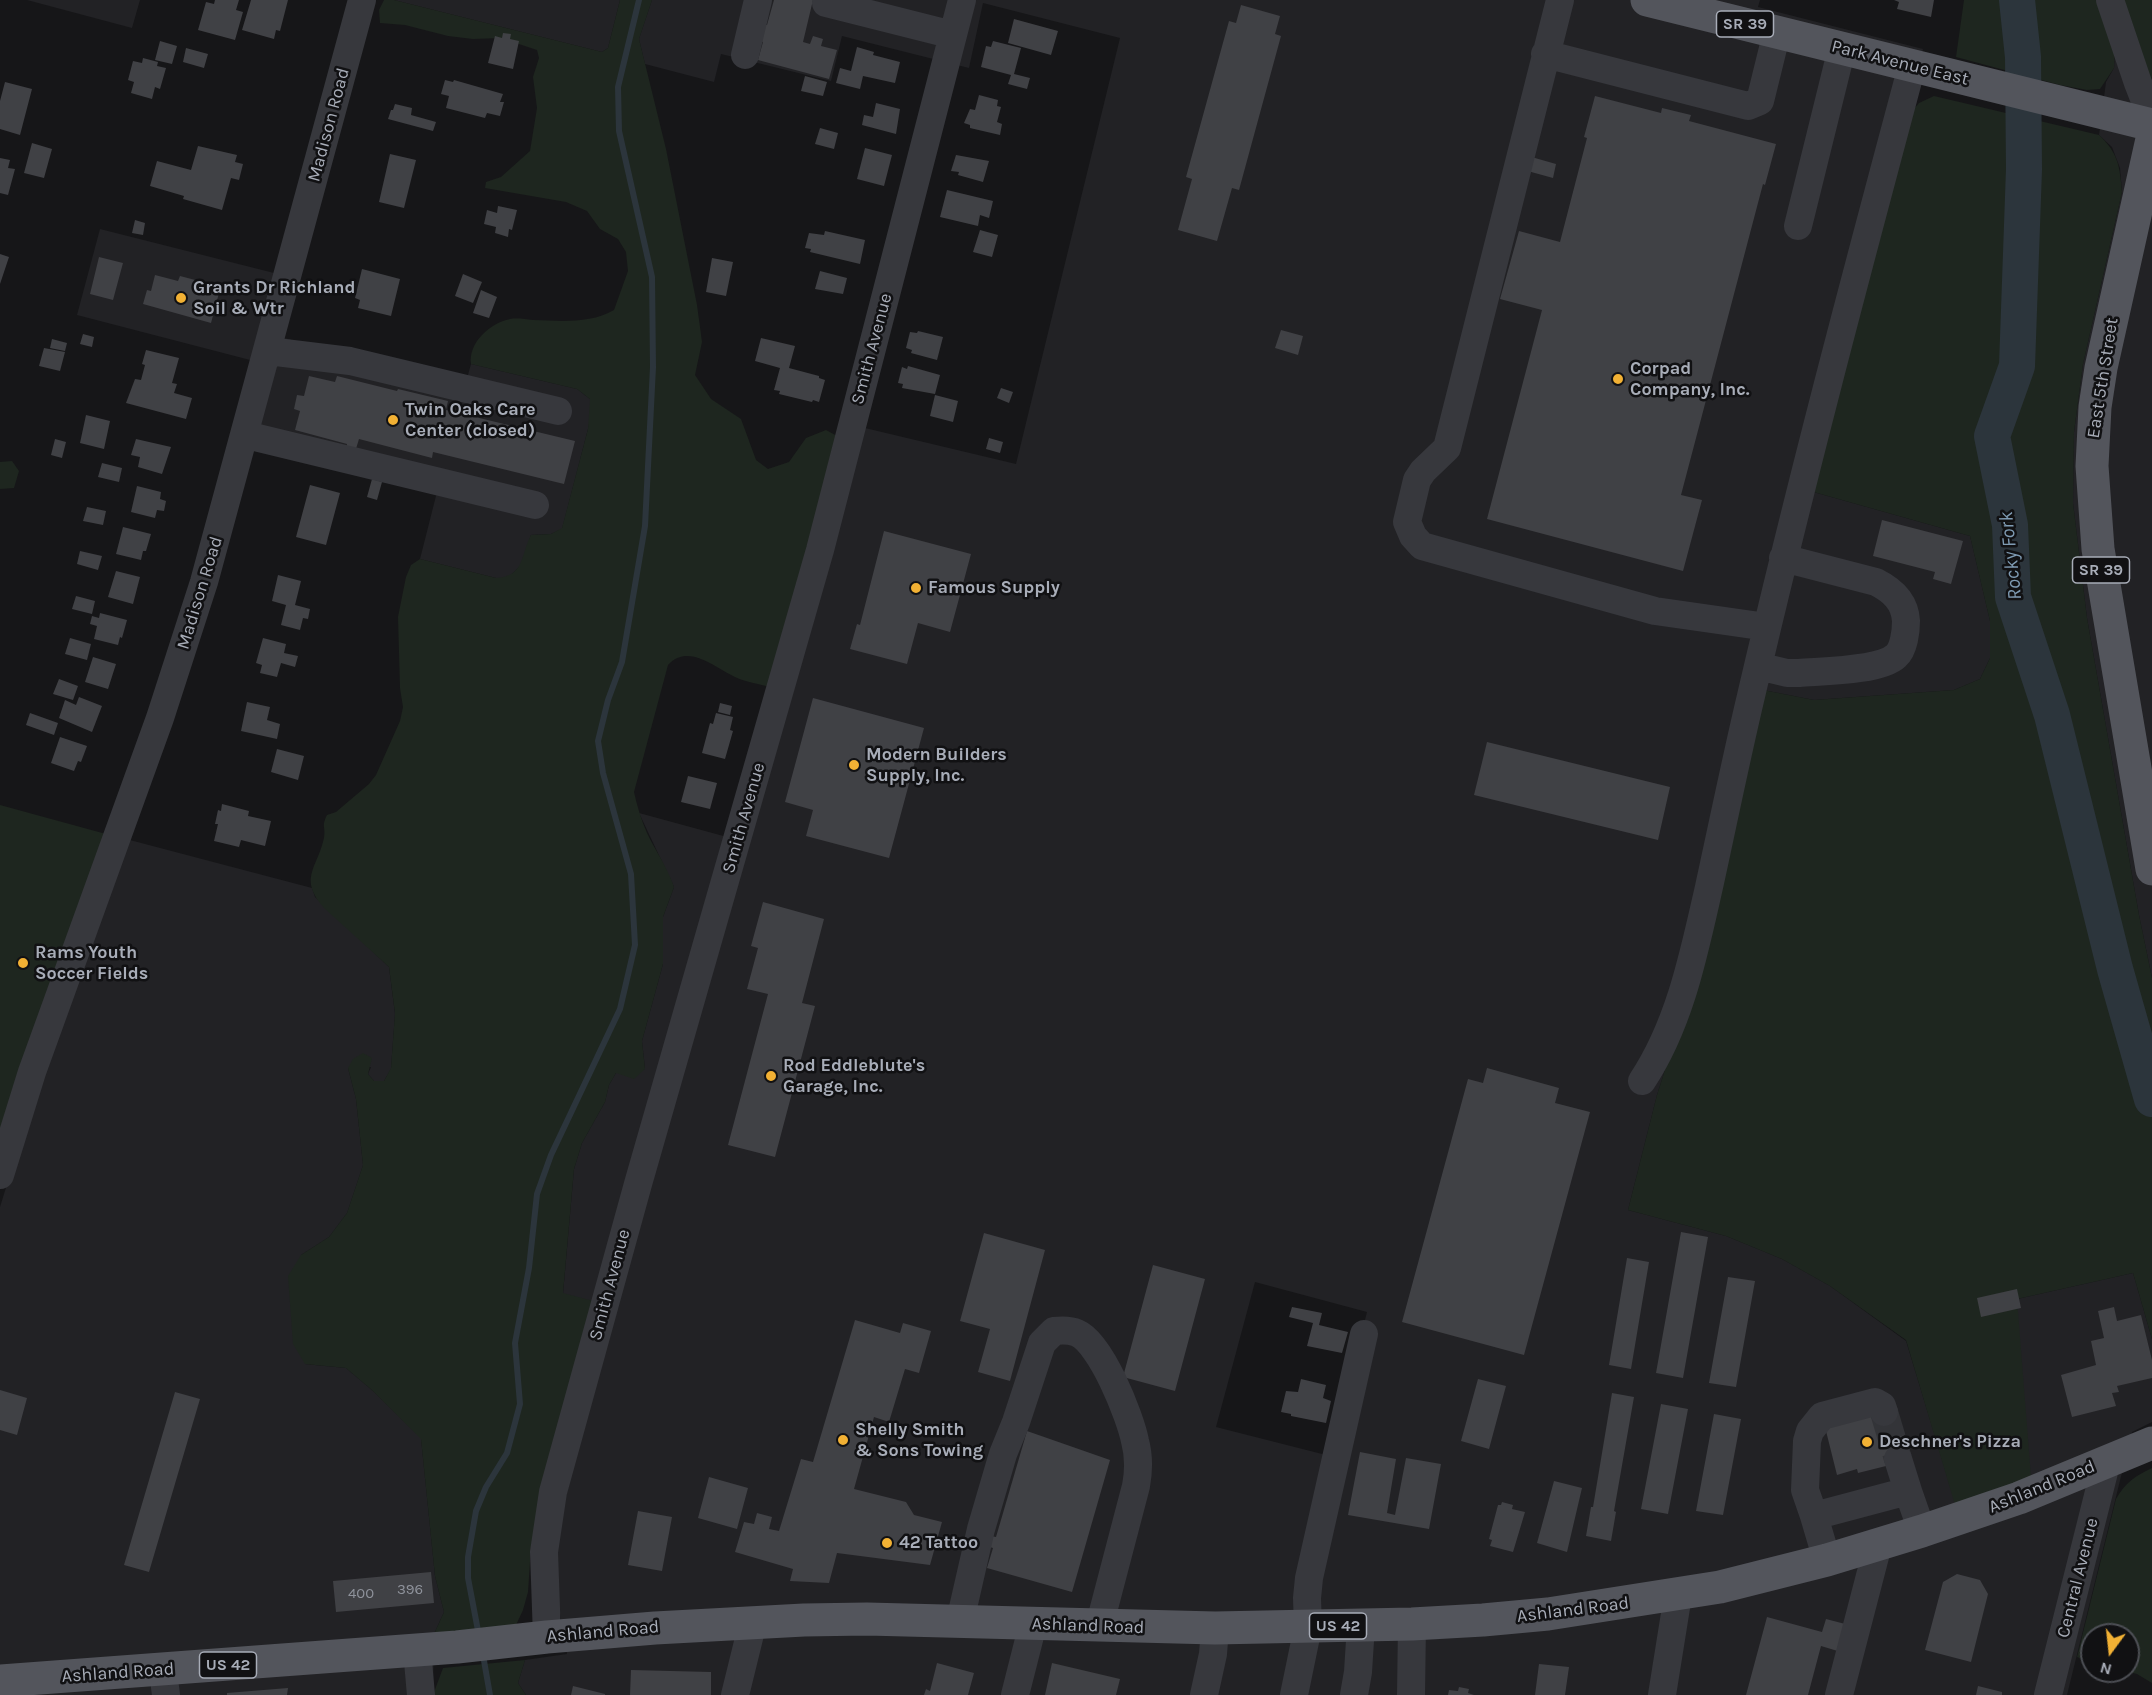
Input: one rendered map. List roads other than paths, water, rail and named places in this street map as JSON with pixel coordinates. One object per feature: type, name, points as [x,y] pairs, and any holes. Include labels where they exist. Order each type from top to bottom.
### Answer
[{"type":"main road","name":"Park Avenue East","points":[[1647,0],[2152,125]]},
{"type":"main road","name":"East 5th Street","points":[[2152,139],[2102,368],[2095,407],[2092,466],[2098,549],[2152,869]]},
{"type":"main road","name":"Ashland Road","points":[[0,1682],[63,1686],[165,1683],[503,1641],[753,1622],[867,1619],[1099,1627],[1308,1628],[1482,1620],[1548,1614],[1678,1595],[1753,1580],[1827,1560],[1922,1531],[2019,1497],[2152,1443]]},
{"type":"street","name":"Madison Road","points":[[0,1175],[36,1061],[178,667],[246,435],[362,0]]},
{"type":"street","points":[[745,55],[758,0]]},
{"type":"street","name":"Smith Avenue","points":[[546,1637],[544,1552],[553,1492],[638,1184],[816,562],[962,0]]},
{"type":"street","points":[[1560,0],[1446,448],[1417,480],[1407,522],[1413,536],[1422,546],[1655,611],[1767,627]]},
{"type":"street","points":[[2110,0],[2152,119]]},
{"type":"street","points":[[826,3],[953,35]]},
{"type":"street","points":[[1545,54],[1755,105],[1760,101],[1777,32]]},
{"type":"street","points":[[1798,226],[1842,48]]},
{"type":"street","points":[[1642,1081],[1666,1040],[1700,927],[1783,558],[1912,66]]},
{"type":"street","points":[[268,351],[350,360],[558,411]]},
{"type":"street","points":[[246,435],[535,505]]},
{"type":"street","points":[[1758,666],[1799,673],[1874,667],[1895,657],[1901,647],[1906,623],[1905,609],[1887,588],[1876,582],[1783,558]]},
{"type":"street","points":[[960,1621],[981,1529],[1002,1454],[1016,1422],[1042,1343],[1054,1331],[1065,1330],[1078,1333],[1098,1353],[1123,1402],[1135,1440],[1139,1467],[1099,1627]]},
{"type":"street","points":[[1294,1695],[1308,1628],[1309,1578],[1364,1334]]},
{"type":"street","points":[[1827,1560],[1805,1490],[1807,1441],[1810,1431],[1822,1416],[1875,1402],[1882,1406],[1884,1412]]},
{"type":"street","points":[[1898,1459],[1922,1531]]},
{"type":"street","name":"Central Avenue","points":[[2048,1695],[2107,1460]]},
{"type":"street","points":[[1814,1516],[1908,1491]]},
{"type":"street","points":[[1839,1695],[1878,1545]]},
{"type":"street","points":[[1662,1695],[1678,1595]]},
{"type":"street","points":[[735,1695],[753,1622]]},
{"type":"street","points":[[1015,1695],[1033,1624]]},
{"type":"street","points":[[1411,1695],[1412,1624]]},
{"type":"street","points":[[1354,1695],[1361,1625]]},
{"type":"street","points":[[1210,1694],[1215,1628]]},
{"type":"street","points":[[417,1650],[421,1695]]},
{"type":"waterway","points":[[479,1636],[468,1578],[468,1557],[476,1511],[486,1487],[507,1453],[520,1404],[515,1343],[529,1268],[537,1194],[551,1155],[620,1009],[635,945],[631,874],[603,773],[598,741],[608,700],[622,662],[645,526],[653,367],[652,277],[619,131],[618,87],[639,0]]},
{"type":"waterway","name":"Rocky Fork","points":[[2017,0],[2023,57],[2024,169],[2017,366],[1992,436],[2010,525],[2013,597],[2052,715],[2115,969],[2152,1099]]},
{"type":"waterway","points":[[483,1655],[490,1695]]},
{"type":"tunnel","points":[[1884,1412],[1898,1459]]},
{"type":"place","name":"Grants Dr Richland Soil & Wtr","points":[[181,298]]},
{"type":"place","name":"Corpad Company, Inc.","points":[[1618,379]]},
{"type":"place","name":"Twin Oaks Care Center (closed)","points":[[393,420]]},
{"type":"place","name":"Famous Supply","points":[[916,588]]},
{"type":"place","name":"Modern Builders Supply, Inc.","points":[[854,765]]},
{"type":"place","name":"Rams Youth Soccer Fields","points":[[23,963]]},
{"type":"place","name":"Rod Eddleblute's Garage, Inc.","points":[[771,1076]]},
{"type":"place","name":"Shelly Smith & Sons Towing","points":[[843,1440]]},
{"type":"place","name":"Deschner's Pizza","points":[[1867,1442]]},
{"type":"place","name":"42 Tattoo","points":[[887,1543]]}]
